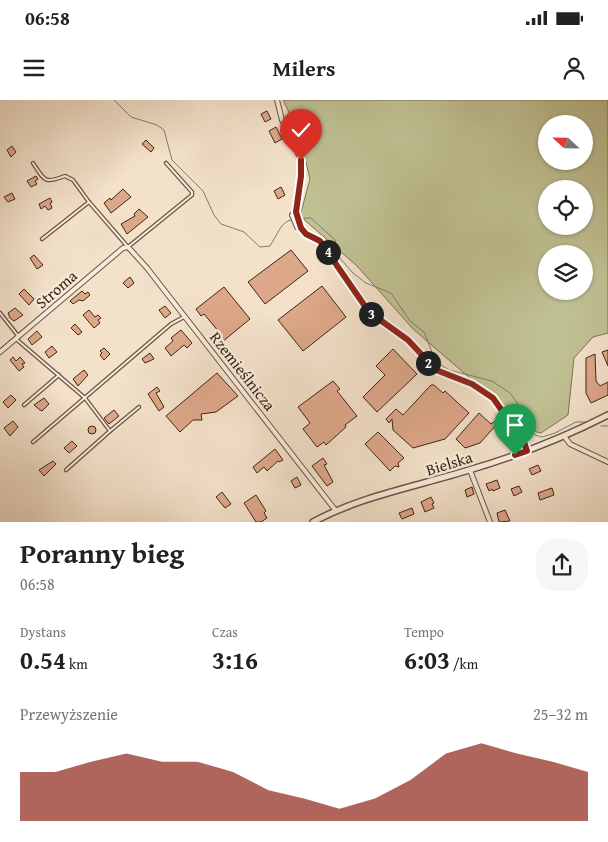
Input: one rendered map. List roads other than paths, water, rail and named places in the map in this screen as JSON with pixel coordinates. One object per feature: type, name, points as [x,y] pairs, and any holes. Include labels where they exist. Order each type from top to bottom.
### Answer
[{"type":"street","points":[[277,100],[282,120],[301,160],[301,176],[294,214],[294,223],[296,227],[301,228]]},
{"type":"street","points":[[294,214],[306,234],[320,241],[369,312],[408,340],[436,370],[472,384],[493,398],[524,442],[527,451]]},
{"type":"street","name":"Rzemieślnicza","points":[[128,247],[147,268],[336,510]]},
{"type":"street","name":"Stroma","points":[[0,352],[123,248],[128,247]]},
{"type":"street","name":"Bielska","points":[[313,522],[336,510],[527,451],[608,415]]},
{"type":"street","points":[[564,436],[570,444],[608,462]]},
{"type":"street","points":[[470,470],[490,522]]},
{"type":"lane","points":[[33,163],[47,181],[65,176],[70,177],[128,247],[192,195],[192,192],[166,163]]},
{"type":"lane","points":[[42,239],[89,202]]},
{"type":"lane","points":[[0,313],[17,338],[84,398],[110,431]]},
{"type":"lane","points":[[33,442],[171,324],[184,317]]},
{"type":"lane","points":[[24,405],[59,375]]},
{"type":"lane","points":[[66,470],[139,407]]},
{"type":"waterway","points":[[114,100],[131,117],[157,125],[164,130],[172,160],[203,191],[214,215],[221,224],[244,232],[260,247],[270,246],[284,223],[294,219],[311,218],[335,240],[338,256],[353,273],[366,283],[391,293],[410,321],[424,332],[436,362],[449,370],[492,381],[510,393],[520,407],[523,420],[535,435],[542,437],[555,433],[576,422],[586,422]]},
{"type":"waterway","points":[[601,426],[608,426]]}]
